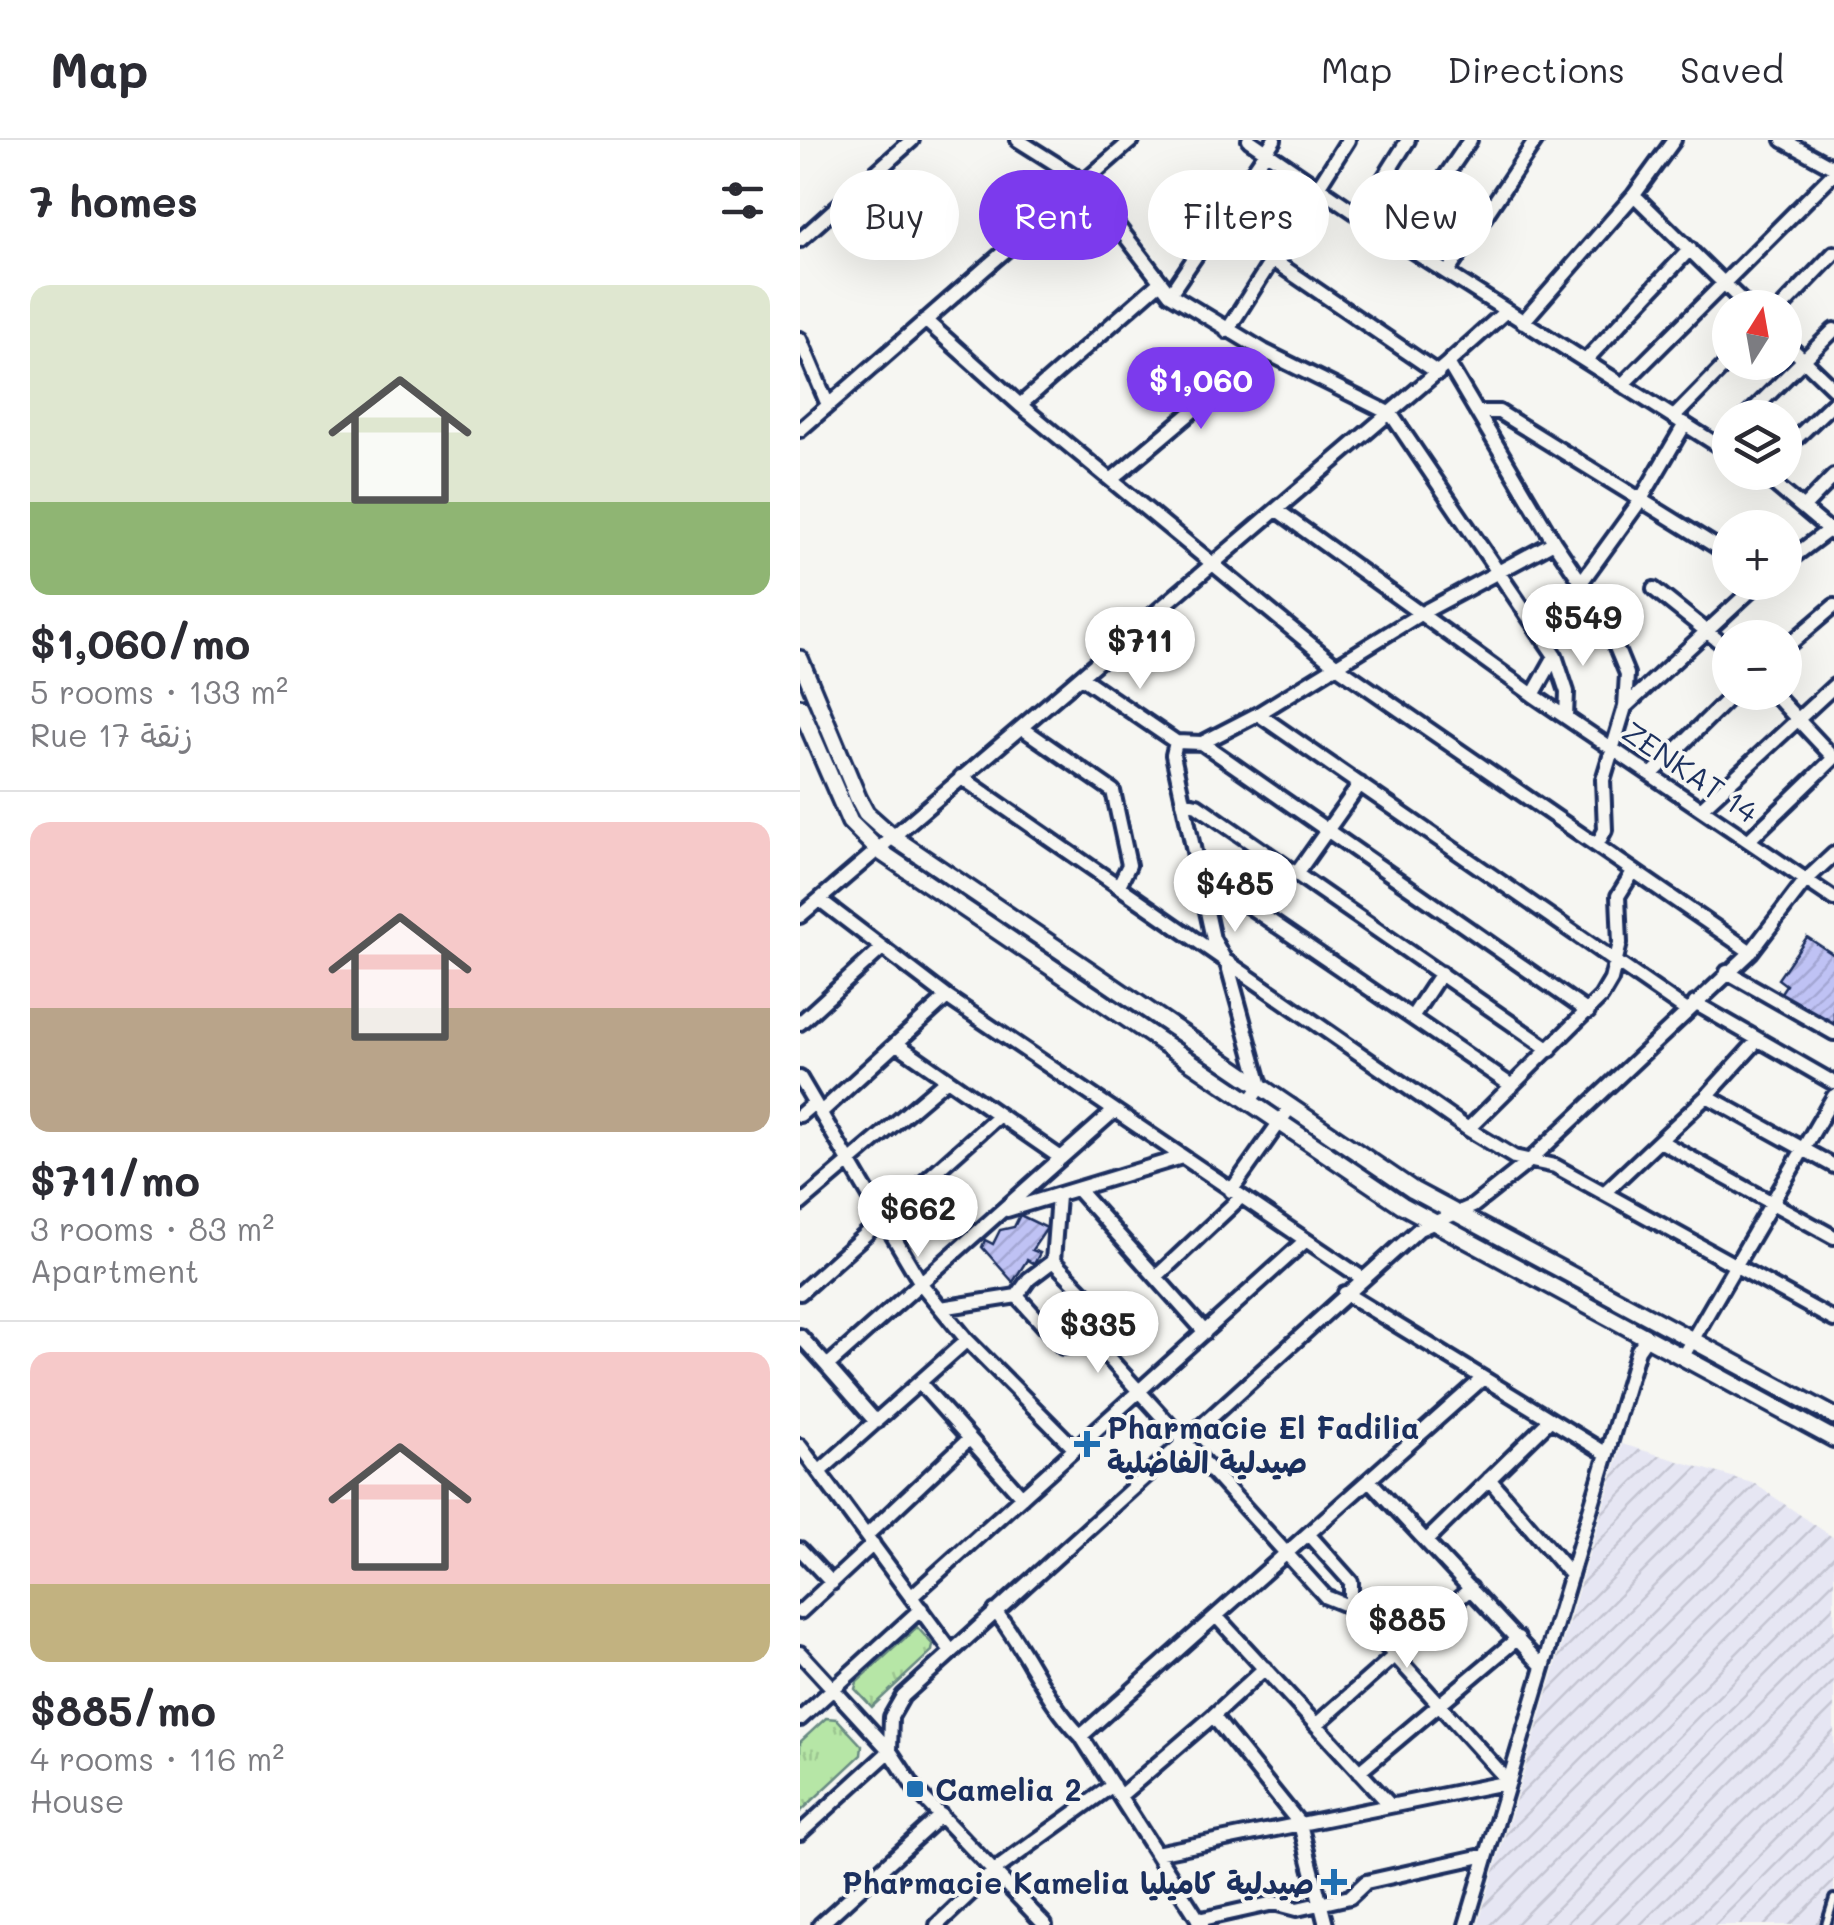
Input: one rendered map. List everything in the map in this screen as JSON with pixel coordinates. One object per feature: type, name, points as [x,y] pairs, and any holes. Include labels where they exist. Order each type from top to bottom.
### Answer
[{"type":"street","points":[[800,240],[912,140]]},
{"type":"street","points":[[1018,140],[1066,170]]},
{"type":"street","points":[[1096,170],[1132,140]]},
{"type":"street","points":[[1250,140],[1292,170]]},
{"type":"street","points":[[1170,294],[1274,140]]},
{"type":"street","points":[[1328,170],[1348,140]]},
{"type":"street","points":[[1389,170],[1408,140]]},
{"type":"street","points":[[1450,170],[1470,140]]},
{"type":"street","points":[[1447,273],[1536,140]]},
{"type":"street","points":[[1523,322],[1634,194],[1674,140]]},
{"type":"street","points":[[1623,384],[1834,170],[1783,140]]},
{"type":"street","points":[[1634,194],[1733,290]]},
{"type":"street","points":[[1128,241],[1170,294],[1227,331],[1391,414],[1555,656],[1567,692],[1566,718]]},
{"type":"street","points":[[1586,360],[1690,249]]},
{"type":"street","points":[[1798,290],[1834,252]]},
{"type":"street","points":[[800,430],[993,260]]},
{"type":"street","points":[[1427,260],[1712,442]]},
{"type":"street","points":[[1227,331],[1274,261],[1443,368],[1480,412],[1554,542],[1602,613],[1628,674],[1625,707],[1604,780],[1605,830],[1598,845]]},
{"type":"street","points":[[1020,405],[1159,283]]},
{"type":"street","points":[[800,916],[1391,414],[1506,311]]},
{"type":"street","points":[[925,320],[1020,405],[1338,666],[1751,952]]},
{"type":"street","points":[[1764,400],[1834,330]]},
{"type":"street","points":[[800,339],[828,406]]},
{"type":"street","points":[[1111,480],[1264,351]]},
{"type":"street","points":[[1802,357],[1834,389]]},
{"type":"street","points":[[1580,584],[1640,500],[1680,420],[1713,380]]},
{"type":"street","points":[[1802,433],[1834,402]]},
{"type":"street","points":[[1480,412],[1499,412],[1712,545]]},
{"type":"street","points":[[1804,507],[1834,476]]},
{"type":"street","points":[[1782,490],[1832,531],[1802,551]]},
{"type":"street","name":"ZENKAT 14","points":[[1277,510],[1533,695],[1703,806],[1834,899]]},
{"type":"street","points":[[1202,744],[1420,614],[1554,542]]},
{"type":"street","points":[[1654,589],[1710,630]]},
{"type":"street","points":[[1625,707],[1741,600]]},
{"type":"street","points":[[1802,633],[1834,606]]},
{"type":"street","points":[[1533,695],[1555,656]]},
{"type":"street","points":[[800,659],[858,798],[866,813],[893,837],[1413,1190],[1834,1416]]},
{"type":"street","points":[[1080,676],[1176,742],[1202,744],[1588,1012]]},
{"type":"street","points":[[1703,806],[1834,686]]},
{"type":"street","points":[[800,707],[850,822],[878,850],[1278,1124],[1435,1221],[1834,1439]]},
{"type":"street","points":[[1653,774],[1717,710]]},
{"type":"street","points":[[1749,840],[1834,758],[1788,710]]},
{"type":"street","points":[[1258,714],[1616,963],[1834,1083]]},
{"type":"street","points":[[1022,728],[1113,791],[1129,865],[1119,886]]},
{"type":"street","points":[[1176,742],[1173,754],[1213,939],[1228,966],[1260,1086],[1249,1102]]},
{"type":"street","points":[[961,777],[1228,966],[1468,1128],[1527,1163],[1556,1166],[1834,1320]]},
{"type":"street","points":[[1297,873],[1360,784]]},
{"type":"street","points":[[1183,802],[1197,805],[1550,1050]]},
{"type":"street","points":[[800,1834],[890,1751],[890,1726],[896,1706],[951,1651],[1362,1278],[1435,1221],[1473,1206],[1527,1163],[1751,952],[1805,881],[1834,854]]},
{"type":"street","points":[[1468,1128],[1601,996],[1616,963],[1618,896],[1633,872]]},
{"type":"street","points":[[1201,883],[1212,881],[1512,1086]]},
{"type":"street","points":[[820,900],[947,997],[1362,1278]]},
{"type":"street","points":[[800,1023],[881,949]]},
{"type":"street","points":[[1728,972],[1834,1033]]},
{"type":"street","points":[[1412,1017],[1442,973]]},
{"type":"street","points":[[800,1115],[817,1108],[897,1044],[947,997]]},
{"type":"street","points":[[1604,1193],[1707,1096],[1758,1040]]},
{"type":"street","points":[[897,1044],[1062,1158]]},
{"type":"street","points":[[800,1078],[922,1285],[968,1340],[1075,1449]]},
{"type":"street","points":[[800,1204],[946,1080]]},
{"type":"street","points":[[1707,1096],[1834,1166]]},
{"type":"street","points":[[1684,1356],[1834,1096]]},
{"type":"street","points":[[1156,1277],[1236,1194],[1291,1106]]},
{"type":"street","points":[[827,1366],[1114,1111]]},
{"type":"street","points":[[800,1293],[998,1116]]},
{"type":"street","points":[[1660,1141],[1834,1238]]},
{"type":"street","points":[[1001,1212],[1182,1157]]},
{"type":"street","points":[[1078,1190],[1205,1332]]},
{"type":"street","points":[[1017,1296],[1063,1348],[1103,1320],[1103,1313],[1053,1261],[1058,1196]]},
{"type":"street","points":[[911,1597],[1305,1241]]},
{"type":"street","points":[[942,1308],[1017,1296],[1029,1279],[1053,1261]]},
{"type":"street","points":[[1345,1293],[1608,1454]]},
{"type":"street","points":[[1087,1334],[1326,1597],[1351,1606],[1509,1782]]},
{"type":"street","points":[[800,1336],[876,1422]]},
{"type":"street","points":[[1465,1925],[1638,1350],[1647,1337]]},
{"type":"street","points":[[819,1472],[968,1340]]},
{"type":"street","points":[[1081,1736],[1482,1379]]},
{"type":"street","points":[[920,1383],[1022,1496]]},
{"type":"street","points":[[1427,1540],[1550,1421]]},
{"type":"street","points":[[800,1612],[969,1440]]},
{"type":"street","points":[[800,1446],[951,1651]]},
{"type":"street","points":[[1489,1479],[1571,1575]]},
{"type":"street","points":[[1369,1480],[1544,1667]]},
{"type":"street","points":[[1309,1535],[1350,1582],[1351,1606]]},
{"type":"street","points":[[800,1549],[832,1582]]},
{"type":"street","points":[[1317,1724],[1471,1588]]},
{"type":"street","points":[[800,1719],[920,1609]]},
{"type":"street","points":[[995,1612],[1018,1640],[1064,1720],[1081,1736],[1198,1920]]},
{"type":"street","points":[[1216,1616],[1390,1805]]},
{"type":"street","points":[[1359,1772],[1518,1638]]},
{"type":"street","points":[[800,1653],[890,1751],[900,1770],[1045,1925]]},
{"type":"street","points":[[936,1925],[994,1871],[1117,1791],[1214,1716],[1265,1668]]},
{"type":"street","points":[[1214,1716],[1300,1824],[1326,1925]]},
{"type":"street","points":[[1156,1853],[1509,1782]]},
{"type":"street","points":[[825,1924],[941,1815]]},
{"type":"street","points":[[1180,1925],[1274,1903],[1297,1909],[1350,1896],[1366,1882],[1487,1855]]},
{"type":"lane","points":[[1826,1925],[1834,1899]]},
{"type":"shaded area","points":[[1622,1444],[1755,1484],[1834,1538],[1834,1925],[1478,1925]]},
{"type":"green space","points":[[917,1627],[933,1645],[932,1651],[872,1707],[855,1689],[857,1682]]},
{"type":"green space","points":[[826,1718],[837,1719],[862,1746],[861,1755],[800,1812],[800,1742]]},
{"type":"building","points":[[1807,937],[1834,955],[1834,1025],[1780,994],[1786,985],[1778,979]]},
{"type":"building","points":[[1020,1215],[1047,1228],[1032,1250],[1040,1253],[1034,1264],[1027,1260],[1013,1282],[982,1247],[985,1240],[993,1244],[1000,1230],[1014,1227]]},
{"type":"place","name":"Pharmacie El Fadilia صيدلية الفاضلية","points":[[1087,1444]]},
{"type":"place","name":"Camelia 2","points":[[915,1789]]},
{"type":"place","name":"Pharmacie Kamelia صيدلية كاميليا","points":[[1334,1882]]}]
